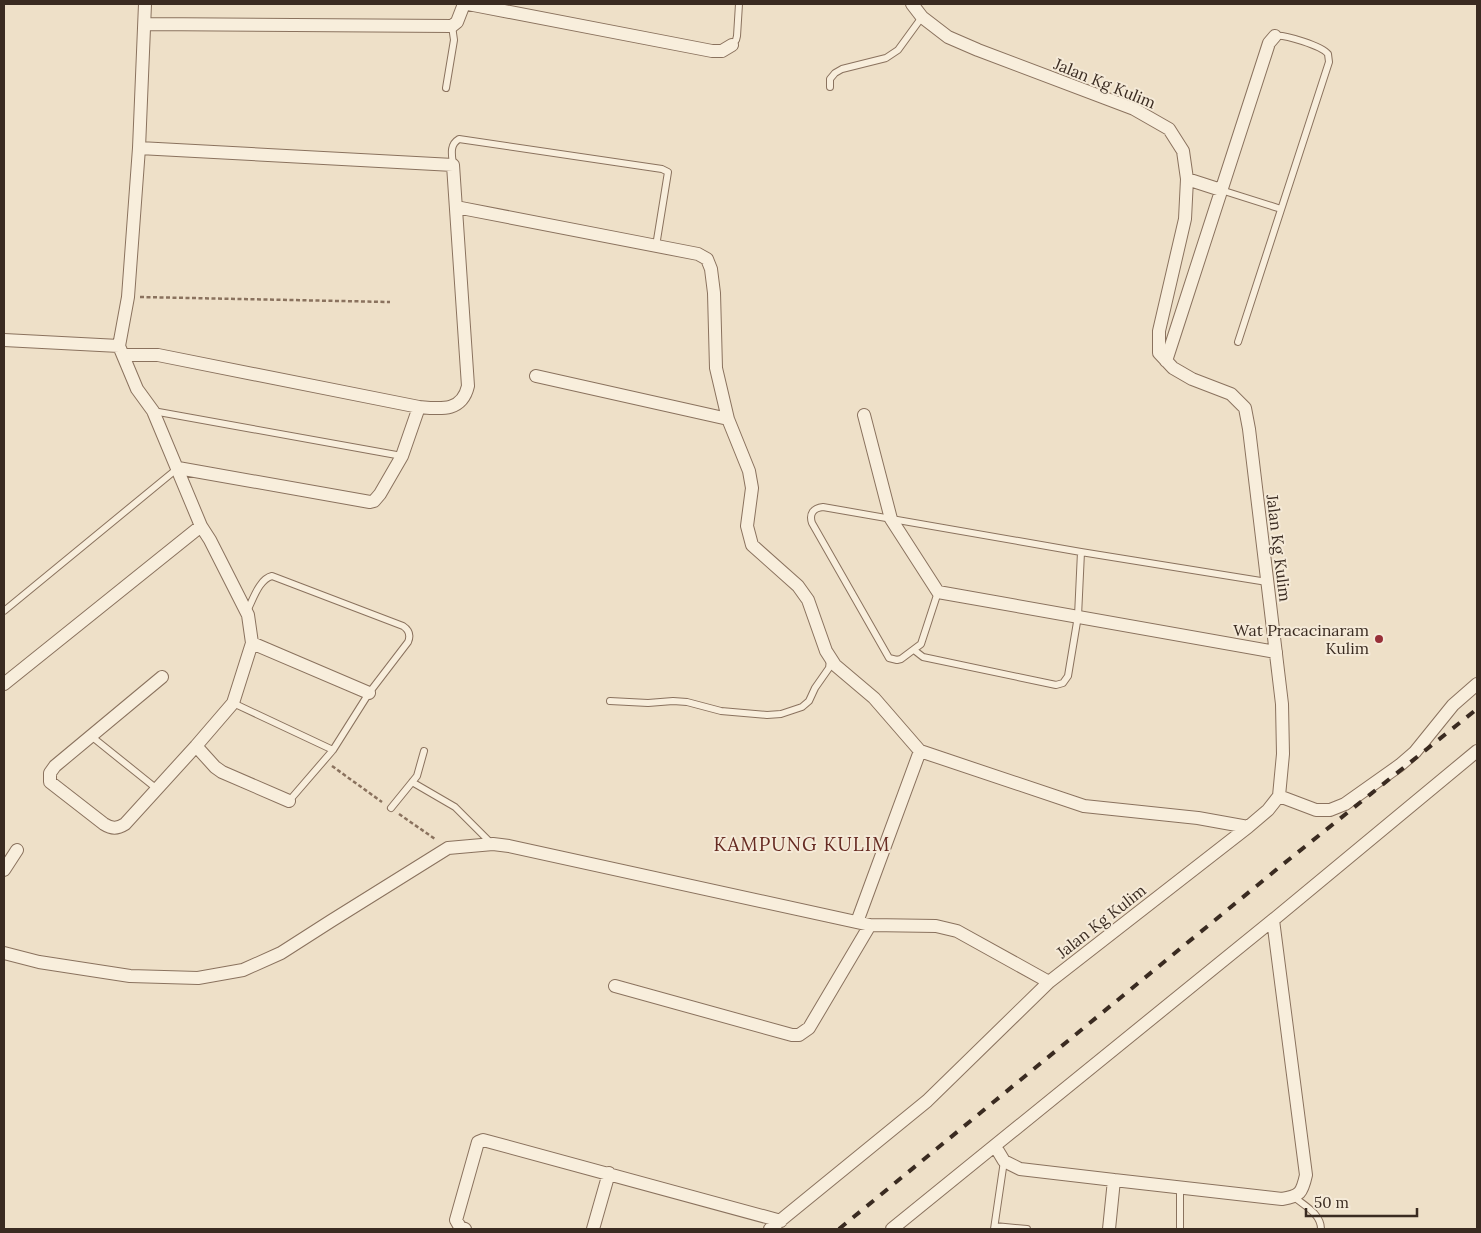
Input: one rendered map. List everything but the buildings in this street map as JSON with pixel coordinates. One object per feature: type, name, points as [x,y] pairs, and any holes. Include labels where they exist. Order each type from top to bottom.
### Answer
[{"type":"street","points":[[146,4],[139,148],[128,297],[121,350],[137,389],[153,411],[201,526],[247,611],[252,643],[233,703],[125,824],[118,828],[111,828],[50,782],[50,773],[55,766],[162,677]]},
{"type":"street","points":[[145,24],[452,26],[458,22],[464,4]]},
{"type":"street","points":[[468,4],[712,51],[722,51],[732,45]]},
{"type":"street","name":"Jalan Kg Kulim","points":[[770,1229],[927,1100],[1049,982],[1248,827],[1268,810],[1280,796],[1283,754],[1282,712],[1249,429],[1244,408],[1230,394],[1192,379],[1172,368],[1159,353],[1159,331],[1185,219],[1186,179],[1183,151],[1169,129],[1134,109],[948,37],[922,17],[912,4]]},
{"type":"street","points":[[1166,361],[1269,43],[1274,36]]},
{"type":"street","points":[[4,340],[158,355],[419,408],[437,409],[452,407],[460,403],[466,396],[468,386],[453,165],[139,148]]},
{"type":"street","points":[[1186,179],[1222,190]]},
{"type":"street","points":[[456,207],[698,254],[707,259],[711,269],[714,293],[716,368],[728,419],[748,471],[752,488],[747,526],[752,545],[798,586],[808,600],[826,651],[835,665],[874,698],[920,751],[1084,806],[1198,818],[1248,827]]},
{"type":"street","points":[[536,376],[728,419]]},
{"type":"street","points":[[178,468],[370,502],[374,501],[380,494],[402,456],[419,408]]},
{"type":"street","points":[[864,415],[891,519],[938,592],[1276,652]]},
{"type":"street","points":[[4,684],[201,526]]},
{"type":"street","points":[[252,643],[370,693]]},
{"type":"street","points":[[1280,796],[1316,810],[1330,810],[1345,804],[1415,752],[1453,705],[1477,684]]},
{"type":"street","points":[[196,746],[222,772],[289,801]]},
{"type":"street","points":[[892,1229],[1273,920],[1477,750]]},
{"type":"street","points":[[857,922],[920,751]]},
{"type":"street","points":[[4,953],[39,962],[130,976],[198,978],[243,970],[281,953],[448,848],[493,844],[870,925],[936,926],[957,931],[1049,982]]},
{"type":"street","points":[[4,870],[17,850]]},
{"type":"street","points":[[995,1146],[1004,1161],[1020,1168],[1282,1199],[1294,1197],[1304,1188],[1306,1175],[1273,920]]},
{"type":"street","points":[[614,986],[792,1035],[799,1035],[810,1028],[870,925]]},
{"type":"street","points":[[465,1229],[460,1227],[456,1220],[478,1142],[483,1140],[781,1221]]},
{"type":"street","points":[[593,1229],[609,1174]]},
{"type":"street","points":[[1109,1229],[1114,1180]]},
{"type":"lane","points":[[732,45],[737,36],[739,4]]},
{"type":"lane","points":[[830,86],[830,79],[835,72],[886,58],[898,50],[922,17]]},
{"type":"lane","points":[[446,88],[454,40],[452,26]]},
{"type":"lane","points":[[1238,342],[1330,58],[1322,48],[1283,36],[1274,36]]},
{"type":"lane","points":[[453,165],[451,149],[454,142],[459,139],[662,168],[668,172],[656,246]]},
{"type":"lane","points":[[1222,190],[1281,209]]},
{"type":"lane","points":[[153,411],[402,456]]},
{"type":"lane","points":[[4,610],[178,468]]},
{"type":"lane","points":[[938,592],[921,644],[898,660],[889,658],[812,523],[810,517],[812,512],[817,508],[823,507],[1267,582]]},
{"type":"lane","points":[[914,650],[923,656],[1060,685],[1068,676],[1078,616],[1081,552]]},
{"type":"lane","points":[[247,611],[262,582],[272,576],[407,628],[410,638],[370,693],[333,750],[289,801]]},
{"type":"lane","points":[[610,701],[648,703],[687,702],[720,711],[767,715],[781,714],[802,707],[809,702],[815,688],[829,668],[831,658]]},
{"type":"lane","points":[[233,703],[333,750]]},
{"type":"lane","points":[[91,736],[157,789]]},
{"type":"lane","points":[[391,808],[417,776],[424,751]]},
{"type":"lane","points":[[412,782],[454,806],[493,844]]},
{"type":"lane","points":[[1004,1161],[995,1228],[1027,1229]]},
{"type":"lane","points":[[1180,1187],[1180,1229]]},
{"type":"lane","points":[[1294,1197],[1318,1217],[1321,1229]]},
{"type":"path","points":[[128,297],[390,302]]},
{"type":"railway","points":[[839,1229],[1282,865],[1477,709]]},
{"type":"place","name":"Wat Pracacinaram Kulim","points":[[1379,639]]},
{"type":"district","name":"KAMPUNG KULIM","points":[[802,844]]}]
